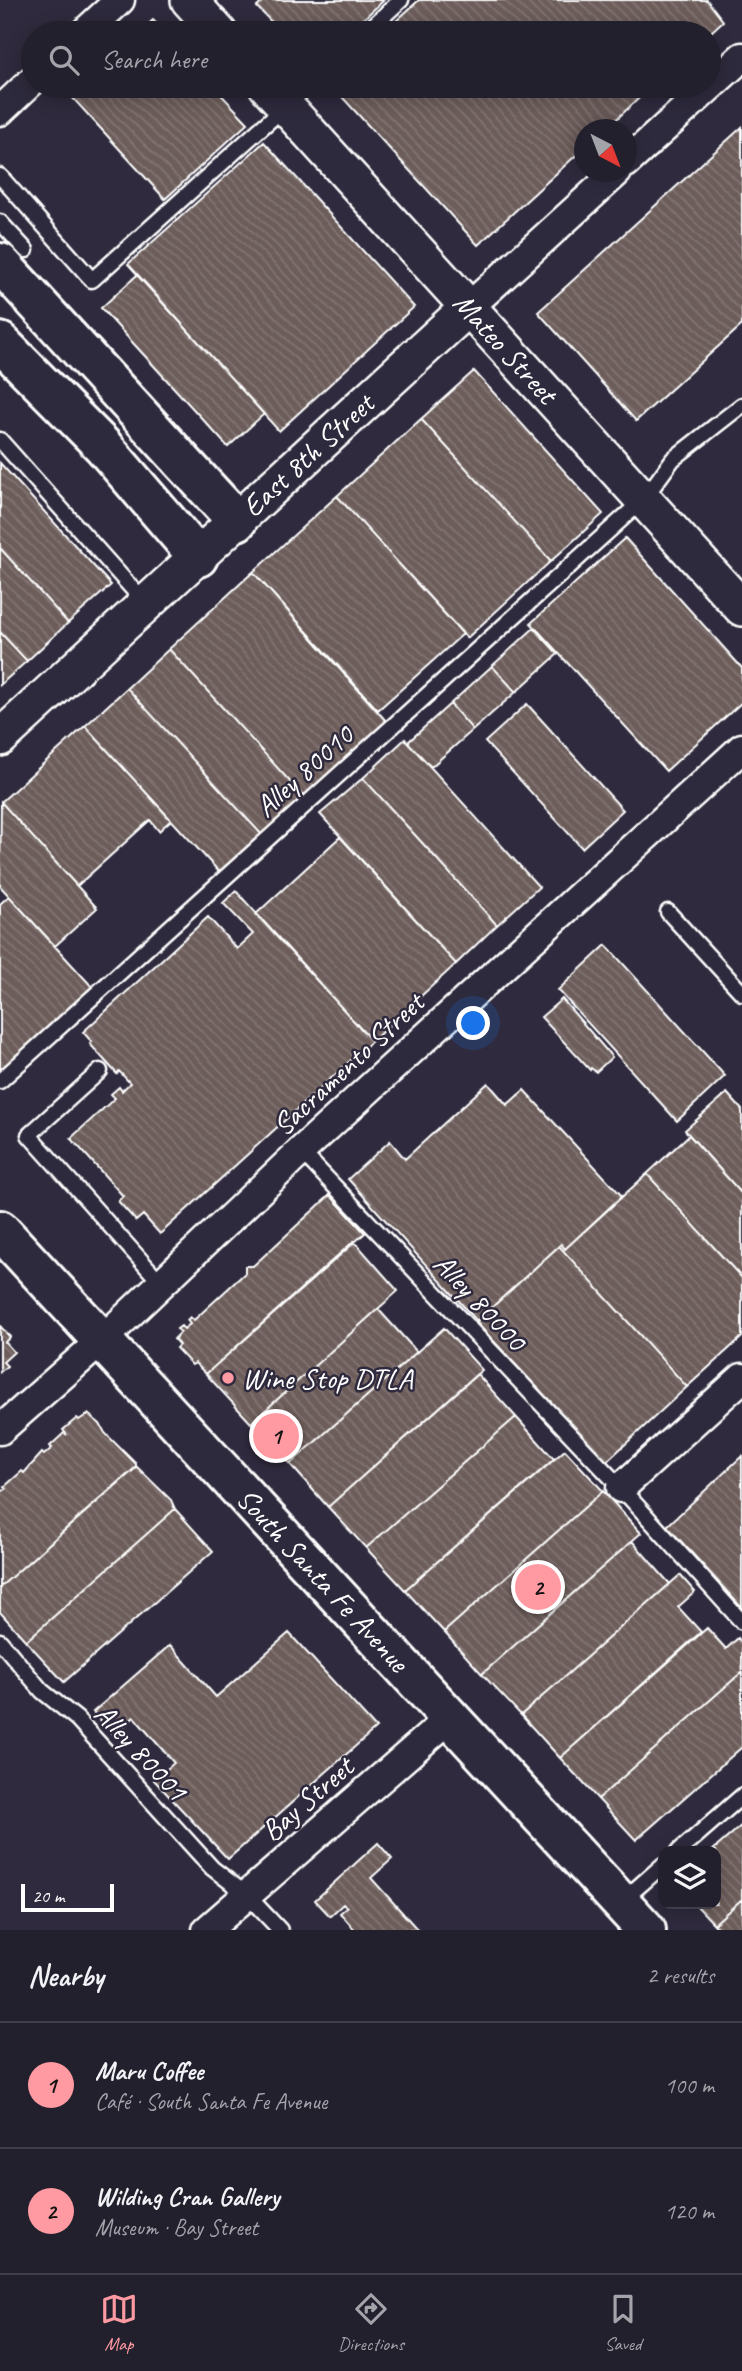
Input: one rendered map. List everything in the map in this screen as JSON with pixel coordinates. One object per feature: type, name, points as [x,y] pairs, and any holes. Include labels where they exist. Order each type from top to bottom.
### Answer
[{"type":"main road","points":[[13,257],[237,521]]},
{"type":"main road","points":[[0,342],[103,446],[198,557]]},
{"type":"main road","name":"South Santa Fe Avenue","points":[[0,1230],[633,1916]]},
{"type":"street","points":[[97,21],[120,0]]},
{"type":"street","points":[[189,0],[208,21]]},
{"type":"street","points":[[721,76],[742,57]]},
{"type":"street","points":[[0,111],[21,91]]},
{"type":"street","name":"Mateo Street","points":[[291,98],[470,307],[742,608]]},
{"type":"street","points":[[637,153],[697,98]]},
{"type":"street","name":"East 8th Street","points":[[0,738],[606,182]]},
{"type":"street","name":"Sacramento Street","points":[[0,1430],[101,1341],[301,1151],[742,748]]},
{"type":"street","points":[[621,1488],[742,1378]]},
{"type":"street","name":"Bay Street","points":[[207,1930],[450,1718]]},
{"type":"lane","points":[[378,21],[401,0]]},
{"type":"lane","points":[[0,176],[92,280],[282,98]]},
{"type":"lane","points":[[0,222],[13,257]]},
{"type":"lane","name":"Alley 80010","points":[[0,1081],[644,499],[673,459],[742,405]]},
{"type":"lane","points":[[0,440],[146,604]]},
{"type":"lane","points":[[668,912],[742,993]]},
{"type":"lane","points":[[100,1071],[29,1135],[162,1284]]},
{"type":"lane","name":"Alley 80000","points":[[301,1151],[621,1488],[742,1622]]},
{"type":"lane","name":"Alley 80001","points":[[0,1641],[42,1691],[77,1718],[212,1868],[247,1895],[279,1930]]},
{"type":"lane","points":[[685,1846],[742,1796]]},
{"type":"lane","points":[[633,1916],[658,1874]]},
{"type":"building","points":[[265,0],[384,0],[361,21],[270,21],[257,7]]},
{"type":"building","points":[[419,0],[707,0],[723,21],[721,23],[396,21]]},
{"type":"building","points":[[73,98],[224,98],[248,123],[165,199]]},
{"type":"building","points":[[343,98],[639,98],[617,119],[574,119],[574,157],[478,245]]},
{"type":"building","points":[[742,127],[742,325],[636,421],[538,312]]},
{"type":"building","points":[[264,142],[414,307],[279,431],[128,264]]},
{"type":"building","points":[[137,275],[264,414],[228,447],[101,308]]},
{"type":"building","points":[[474,371],[603,514],[551,561],[421,419]]},
{"type":"building","points":[[421,419],[551,561],[467,638],[337,496]]},
{"type":"building","points":[[0,463],[111,585],[68,623],[0,548]]},
{"type":"building","points":[[337,496],[463,634],[378,710],[253,572]]},
{"type":"building","points":[[625,538],[742,668],[742,702],[666,771],[531,623]]},
{"type":"building","points":[[0,548],[68,623],[27,661],[0,632]]},
{"type":"building","points":[[253,572],[387,722],[305,798],[169,649]]},
{"type":"building","points":[[534,628],[558,654],[516,692],[492,666]]},
{"type":"building","points":[[0,632],[27,661],[0,685]]},
{"type":"building","points":[[169,649],[305,798],[263,836],[127,688]]},
{"type":"building","points":[[492,666],[516,692],[473,730],[450,704]]},
{"type":"building","points":[[127,688],[263,836],[221,874],[85,726]]},
{"type":"building","points":[[450,704],[473,730],[431,767],[405,739],[408,742]]},
{"type":"building","points":[[527,704],[623,810],[582,848],[485,742]]},
{"type":"building","points":[[85,726],[171,820],[159,831],[150,820],[77,886],[1,802]]},
{"type":"building","points":[[405,739],[539,887],[497,925],[363,778]]},
{"type":"building","points":[[363,778],[497,925],[456,964],[320,814]]},
{"type":"building","points":[[1,802],[97,908],[55,946],[0,886]]},
{"type":"building","points":[[340,837],[456,964],[372,1041],[256,914]]},
{"type":"building","points":[[236,891],[372,1041],[160,1234],[143,1215],[136,1221],[118,1201],[123,1196],[71,1138],[115,1098],[111,1094],[119,1087],[122,1091],[130,1083],[119,1071],[117,1074],[90,1044],[92,1042],[83,1032],[208,917],[237,949],[253,934],[223,903]]},
{"type":"building","points":[[9,896],[95,990],[0,1077],[0,904]]},
{"type":"building","points":[[606,945],[725,1076],[677,1121],[558,990]]},
{"type":"building","points":[[562,999],[612,1057],[596,1072],[591,1068],[590,1070],[541,1017]]},
{"type":"building","points":[[488,1083],[507,1105],[524,1090],[622,1196],[565,1249],[561,1244],[477,1321],[348,1179],[390,1141],[405,1159]]},
{"type":"building","points":[[727,1093],[742,1110],[742,1194],[685,1130]]},
{"type":"building","points":[[689,1135],[742,1194],[742,1278],[647,1174]]},
{"type":"building","points":[[647,1174],[742,1278],[742,1337],[687,1387],[559,1246],[561,1244],[565,1249]]},
{"type":"building","points":[[330,1195],[365,1233],[206,1374],[195,1363],[192,1365],[176,1348],[179,1345],[174,1339],[181,1332],[177,1329],[181,1326],[184,1329],[190,1324],[187,1320],[190,1317],[194,1320],[245,1273],[245,1266],[253,1266]]},
{"type":"building","points":[[354,1241],[398,1291],[251,1423],[206,1374]]},
{"type":"building","points":[[559,1246],[687,1387],[606,1462],[476,1322]]},
{"type":"building","points":[[378,1309],[417,1352],[290,1464],[251,1423]]},
{"type":"building","points":[[0,1326],[10,1337],[5,1342],[14,1352],[3,1362],[7,1366],[0,1372]]},
{"type":"building","points":[[444,1328],[482,1370],[328,1507],[290,1464]]},
{"type":"building","points":[[477,1374],[516,1417],[366,1548],[328,1507]]},
{"type":"building","points":[[88,1414],[100,1424],[136,1467],[0,1587],[0,1490],[6,1489],[4,1487],[22,1471],[24,1473],[42,1453],[44,1455],[52,1448],[50,1446],[64,1433],[67,1435],[63,1430],[77,1418],[79,1420]]},
{"type":"building","points":[[516,1417],[554,1459],[405,1590],[366,1548]]},
{"type":"building","points":[[565,1450],[603,1491],[444,1632],[405,1590]]},
{"type":"building","points":[[742,1456],[742,1608],[667,1526]]},
{"type":"building","points":[[137,1467],[171,1500],[175,1509],[26,1641],[0,1612],[0,1587]]},
{"type":"building","points":[[603,1491],[641,1533],[482,1674],[444,1632]]},
{"type":"building","points":[[175,1509],[213,1551],[64,1682],[26,1641]]},
{"type":"building","points":[[632,1541],[670,1584],[521,1715],[482,1674]]},
{"type":"building","points":[[680,1575],[695,1592],[678,1607],[701,1632],[560,1758],[521,1715]]},
{"type":"building","points":[[707,1628],[726,1649],[738,1638],[742,1643],[742,1672],[598,1799],[560,1758]]},
{"type":"building","points":[[289,1633],[376,1728],[228,1859],[154,1780],[174,1763],[134,1717],[114,1735],[93,1712],[170,1645],[216,1697]]},
{"type":"building","points":[[742,1672],[742,1747],[636,1840],[598,1799]]},
{"type":"building","points":[[742,1825],[742,1899],[714,1924],[700,1909],[721,1909],[721,1846],[718,1846]]},
{"type":"building","points":[[378,1843],[392,1859],[371,1878],[418,1930],[355,1930],[340,1913],[347,1907],[343,1904],[330,1916],[315,1900]]},
{"type":"building","points":[[742,1899],[742,1930],[719,1930],[714,1924]]},
{"type":"place","name":"Wine Stop DTLA","points":[[228,1378]]},
{"type":"place","name":"Maru Coffee","points":[[276,1436]]},
{"type":"place","name":"Wilding Cran Gallery","points":[[538,1587]]}]
